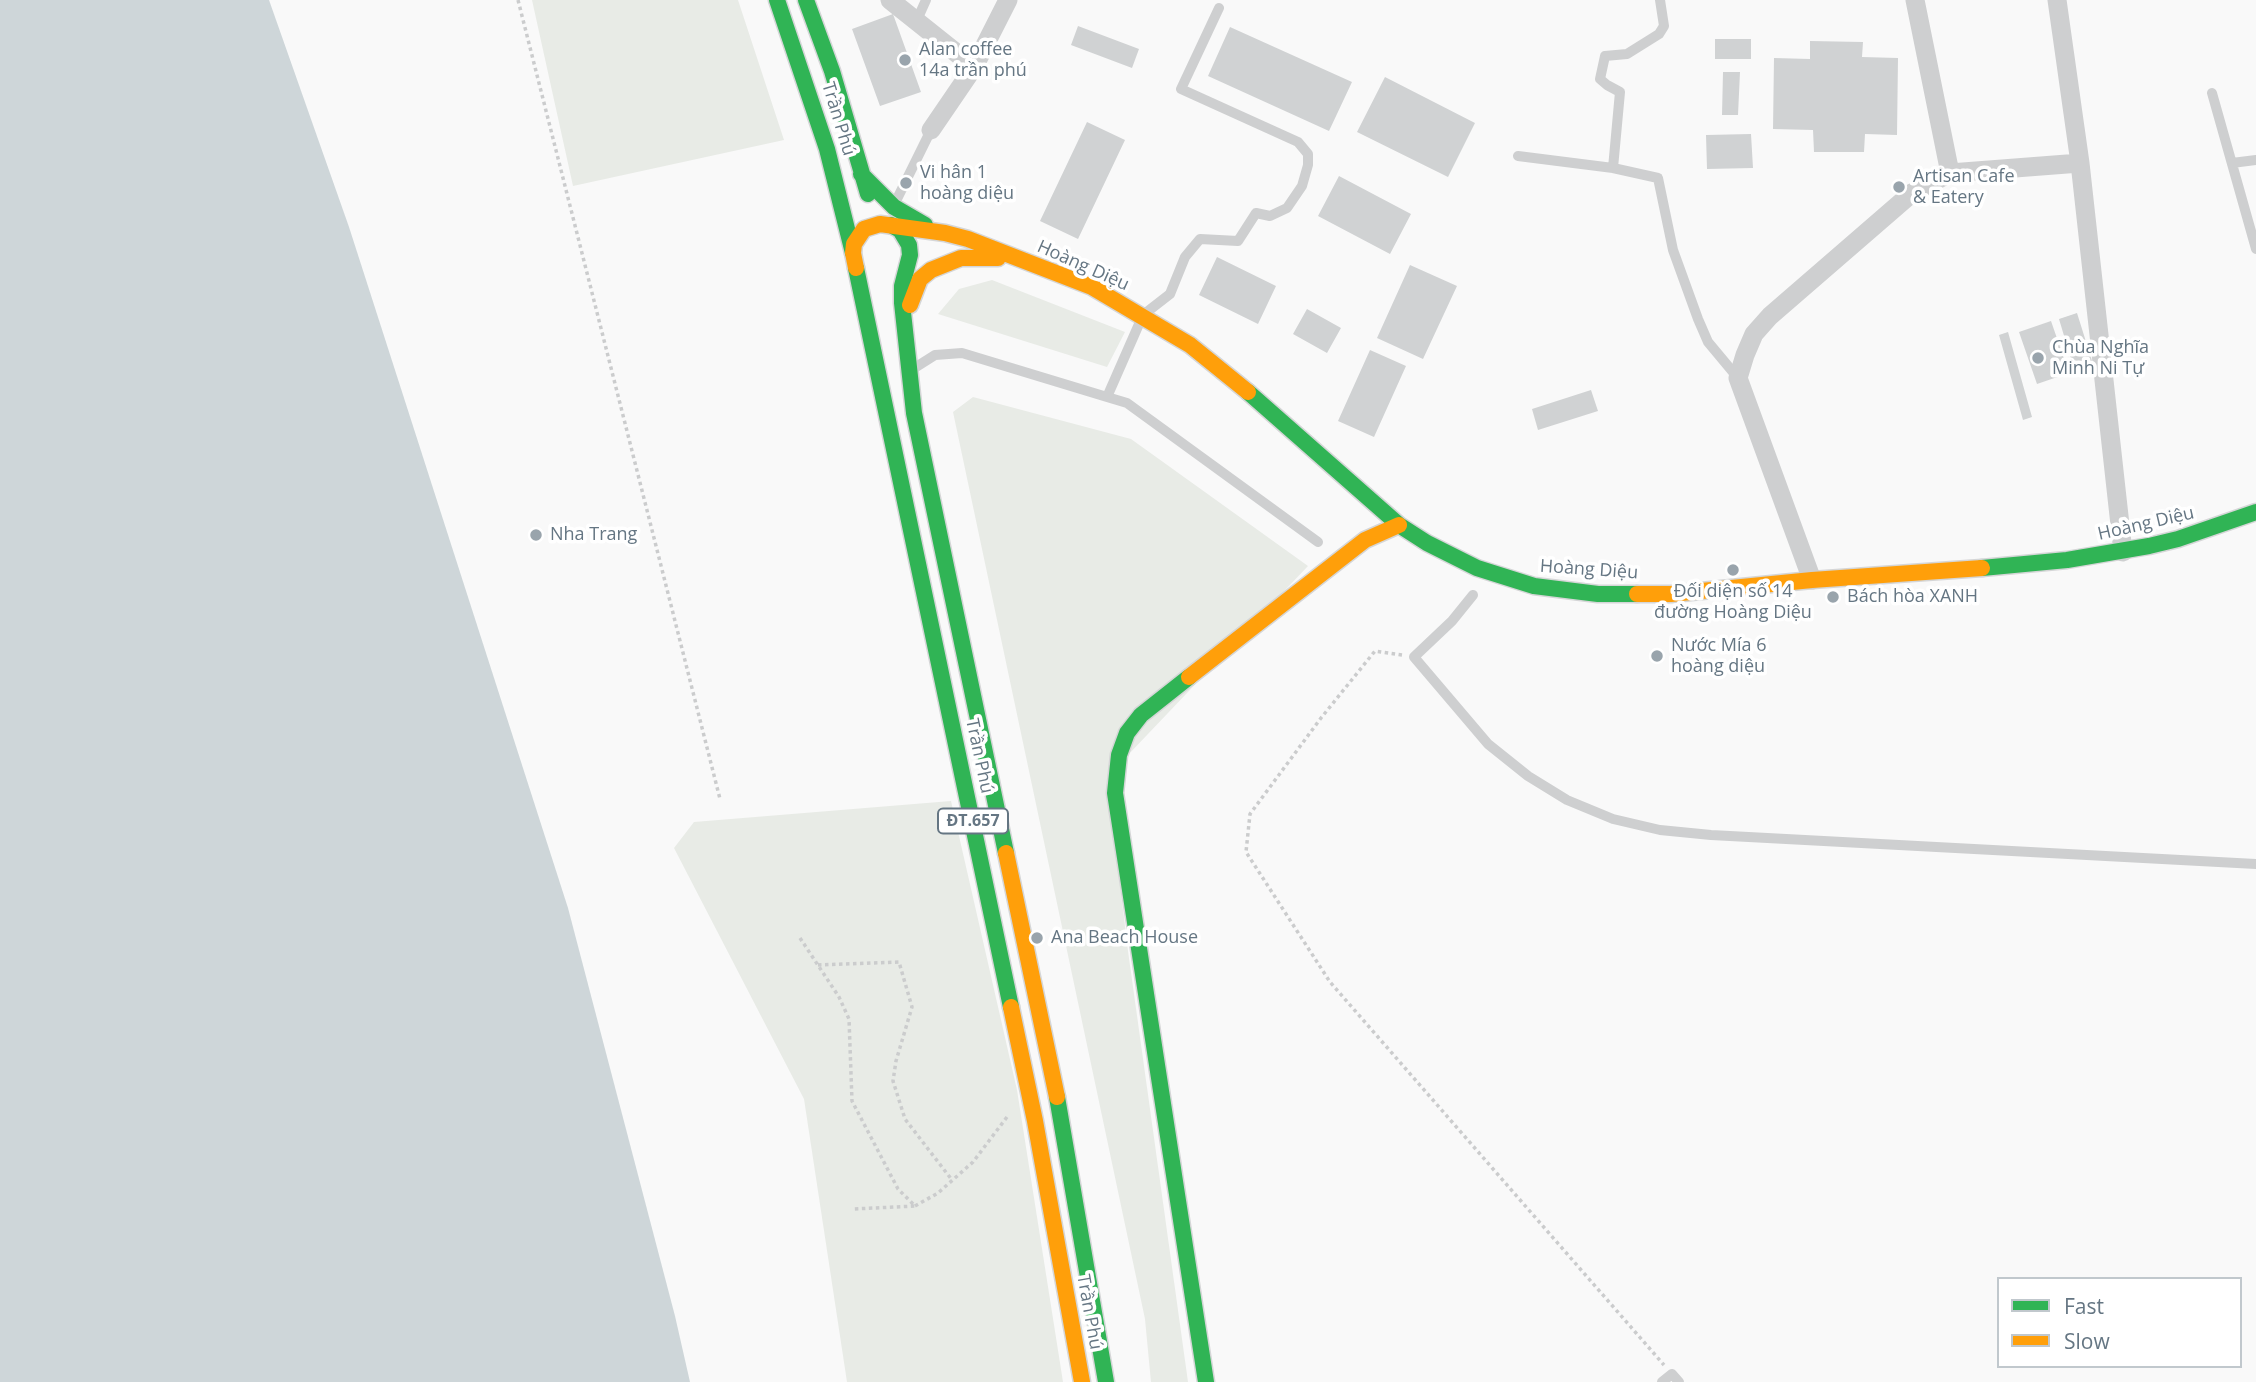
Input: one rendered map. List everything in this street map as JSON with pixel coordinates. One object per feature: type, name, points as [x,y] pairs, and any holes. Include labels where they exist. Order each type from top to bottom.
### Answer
[{"type":"main road","name":"Trần Phú","points":[[777,0],[825,139],[854,258],[1032,1107],[1082,1382]]},
{"type":"main road","name":"Trần Phú","points":[[806,0],[832,71],[861,174],[878,213],[891,225]]},
{"type":"main road","points":[[861,174],[894,207],[918,222],[945,233]]},
{"type":"main road","points":[[891,225],[873,225],[858,235],[854,258],[867,276],[881,280],[895,277],[908,264],[924,255],[943,252],[981,253],[1031,264]]},
{"type":"main road","name":"Hoàng Diệu","points":[[891,225],[945,233],[993,248],[1092,287],[1143,315],[1190,345],[1225,372],[1399,525],[1427,543],[1477,568],[1534,586],[1598,594],[1671,594],[1812,580],[2007,566],[2123,552],[2178,539],[2256,512]]},
{"type":"main road","name":"ĐT.657","points":[[891,225],[906,237],[910,255],[908,264]]},
{"type":"main road","points":[[905,332],[912,295],[920,279],[931,270],[961,258],[1006,258]]},
{"type":"main road","name":"Trần Phú","points":[[908,264],[902,286],[914,413],[1061,1119],[1106,1382]]},
{"type":"main road","points":[[1206,1382],[1115,793],[1115,771],[1127,733],[1141,715],[1365,540],[1399,525]]},
{"type":"street","points":[[890,0],[974,67]]},
{"type":"street","points":[[932,130],[974,67],[1008,0]]},
{"type":"street","points":[[1915,0],[1950,173]]},
{"type":"street","points":[[2057,0],[2080,163],[2123,552]]},
{"type":"street","points":[[1812,580],[1738,378],[1754,334],[1770,316],[1912,193],[1929,182],[1950,173],[2080,163]]},
{"type":"lane","points":[[917,20],[926,0]]},
{"type":"lane","points":[[1613,168],[1620,92],[1600,79],[1605,56],[1627,54],[1659,34],[1664,26],[1660,0]]},
{"type":"lane","points":[[1107,397],[1143,315],[1170,294],[1185,257],[1200,239],[1238,241],[1256,213],[1270,216],[1287,208],[1303,186],[1308,155],[1298,142],[1181,89],[1219,8]]},
{"type":"lane","points":[[2212,93],[2256,249]]},
{"type":"lane","points":[[894,207],[932,130]]},
{"type":"lane","points":[[1518,156],[1613,168],[1658,178],[1673,250],[1698,319],[1708,342],[1738,378]]},
{"type":"lane","points":[[2232,163],[2256,160]]},
{"type":"lane","points":[[910,376],[917,365],[935,355],[962,353],[1127,403],[1318,542]]},
{"type":"lane","points":[[1473,595],[1452,621],[1414,657],[1488,744],[1528,776],[1567,800],[1612,818],[1660,830],[1711,835],[2256,864]]},
{"type":"lane","points":[[1662,1382],[1675,1378]]},
{"type":"path","points":[[518,0],[720,799]]},
{"type":"path","points":[[1414,657],[1375,651],[1250,814],[1246,852],[1330,982],[1675,1378]]},
{"type":"path","points":[[800,939],[839,997],[849,1019],[852,1101],[898,1189],[915,1206]]},
{"type":"path","points":[[818,965],[899,962],[912,1007],[893,1081],[905,1119],[952,1180]]},
{"type":"path","points":[[854,1209],[915,1206],[938,1193],[973,1162],[1006,1117]]},
{"type":"shaded area","points":[[0,0],[269,0],[349,227],[568,908],[690,1382],[0,1382]]},
{"type":"shaded area","points":[[532,0],[738,0],[784,140],[573,186]]},
{"type":"shaded area","points":[[992,280],[1125,332],[1107,367],[938,314],[959,289]]},
{"type":"shaded area","points":[[973,397],[1131,439],[1308,566],[1107,777],[1128,951],[1188,1382],[1151,1382],[1145,1319],[953,412]]},
{"type":"shaded area","points":[[951,801],[1017,1090],[1063,1382],[847,1382],[804,1099],[674,848],[694,822]]},
{"type":"building","points":[[893,14],[921,92],[880,106],[852,29]]},
{"type":"building","points":[[1078,26],[1139,49],[1132,68],[1071,45]]},
{"type":"building","points":[[1230,27],[1352,82],[1329,131],[1208,76]]},
{"type":"building","points":[[1715,39],[1751,39],[1751,59],[1715,59]]},
{"type":"building","points":[[1810,41],[1863,42],[1862,57],[1898,58],[1897,135],[1865,134],[1864,152],[1814,152],[1813,130],[1773,129],[1774,58],[1810,59]]},
{"type":"building","points":[[1723,72],[1740,72],[1738,115],[1722,115]]},
{"type":"building","points":[[1385,77],[1475,123],[1448,177],[1357,132]]},
{"type":"building","points":[[1087,122],[1125,140],[1078,239],[1040,221]]},
{"type":"building","points":[[1751,134],[1753,168],[1707,169],[1706,135]]},
{"type":"building","points":[[1339,176],[1411,214],[1390,254],[1318,216]]},
{"type":"building","points":[[1217,257],[1276,286],[1258,324],[1199,295]]},
{"type":"building","points":[[1410,265],[1457,286],[1423,359],[1377,338]]},
{"type":"building","points":[[1307,309],[1341,328],[1327,353],[1293,334]]},
{"type":"building","points":[[2077,313],[2093,364],[2074,369],[2059,319]]},
{"type":"building","points":[[2051,321],[2069,373],[2037,384],[2019,332]]},
{"type":"building","points":[[2008,332],[2032,417],[2023,420],[1999,335]]},
{"type":"building","points":[[1370,350],[1406,366],[1374,437],[1338,421]]},
{"type":"building","points":[[1591,390],[1598,411],[1538,430],[1532,409]]},
{"type":"traffic: fast","points":[[777,0],[827,149],[853,253]]},
{"type":"traffic: fast","points":[[806,0],[832,71],[868,194]]},
{"type":"traffic: fast","points":[[861,174],[894,207],[925,225]]},
{"type":"traffic: fast","points":[[891,225],[900,230],[909,245],[910,255],[902,286],[902,303],[914,413],[1006,853]]},
{"type":"traffic: fast","points":[[856,268],[1011,1007]]},
{"type":"traffic: fast","points":[[1248,392],[1399,525],[1427,543],[1477,568],[1534,586],[1598,594],[1637,594]]},
{"type":"traffic: fast","points":[[1982,568],[2067,560],[2149,546],[2178,539],[2256,512]]},
{"type":"traffic: fast","points":[[1189,677],[1141,715],[1127,733],[1119,755],[1115,793],[1206,1382]]},
{"type":"traffic: fast","points":[[1057,1097],[1106,1382]]},
{"type":"traffic: slow","points":[[856,268],[854,244],[864,229],[880,224],[968,239],[1092,287],[1190,345],[1248,392]]},
{"type":"traffic: slow","points":[[910,305],[920,279],[931,270],[961,258],[998,258]]},
{"type":"traffic: slow","points":[[1189,677],[1365,540],[1399,525]]},
{"type":"traffic: slow","points":[[1637,594],[1671,594],[1812,580],[1982,568]]},
{"type":"traffic: slow","points":[[1006,853],[1057,1097]]},
{"type":"traffic: slow","points":[[1011,1007],[1035,1121],[1082,1382]]},
{"type":"place","name":"Alan coffee 14a trần phú","points":[[905,60]]},
{"type":"place","name":"Vi hân 1 hoàng diệu","points":[[906,183]]},
{"type":"place","name":"Artisan Cafe & Eatery","points":[[1899,187]]},
{"type":"place","name":"Chùa Nghĩa Minh Ni Tự","points":[[2038,358]]},
{"type":"place","name":"Nha Trang","points":[[536,535]]},
{"type":"place","name":"Đối diện số 14 đường Hoàng Diệu","points":[[1733,570]]},
{"type":"place","name":"Bách hòa XANH","points":[[1833,597]]},
{"type":"place","name":"Nước Mía 6 hoàng diệu","points":[[1657,656]]},
{"type":"place","name":"Ana Beach House","points":[[1037,938]]}]
